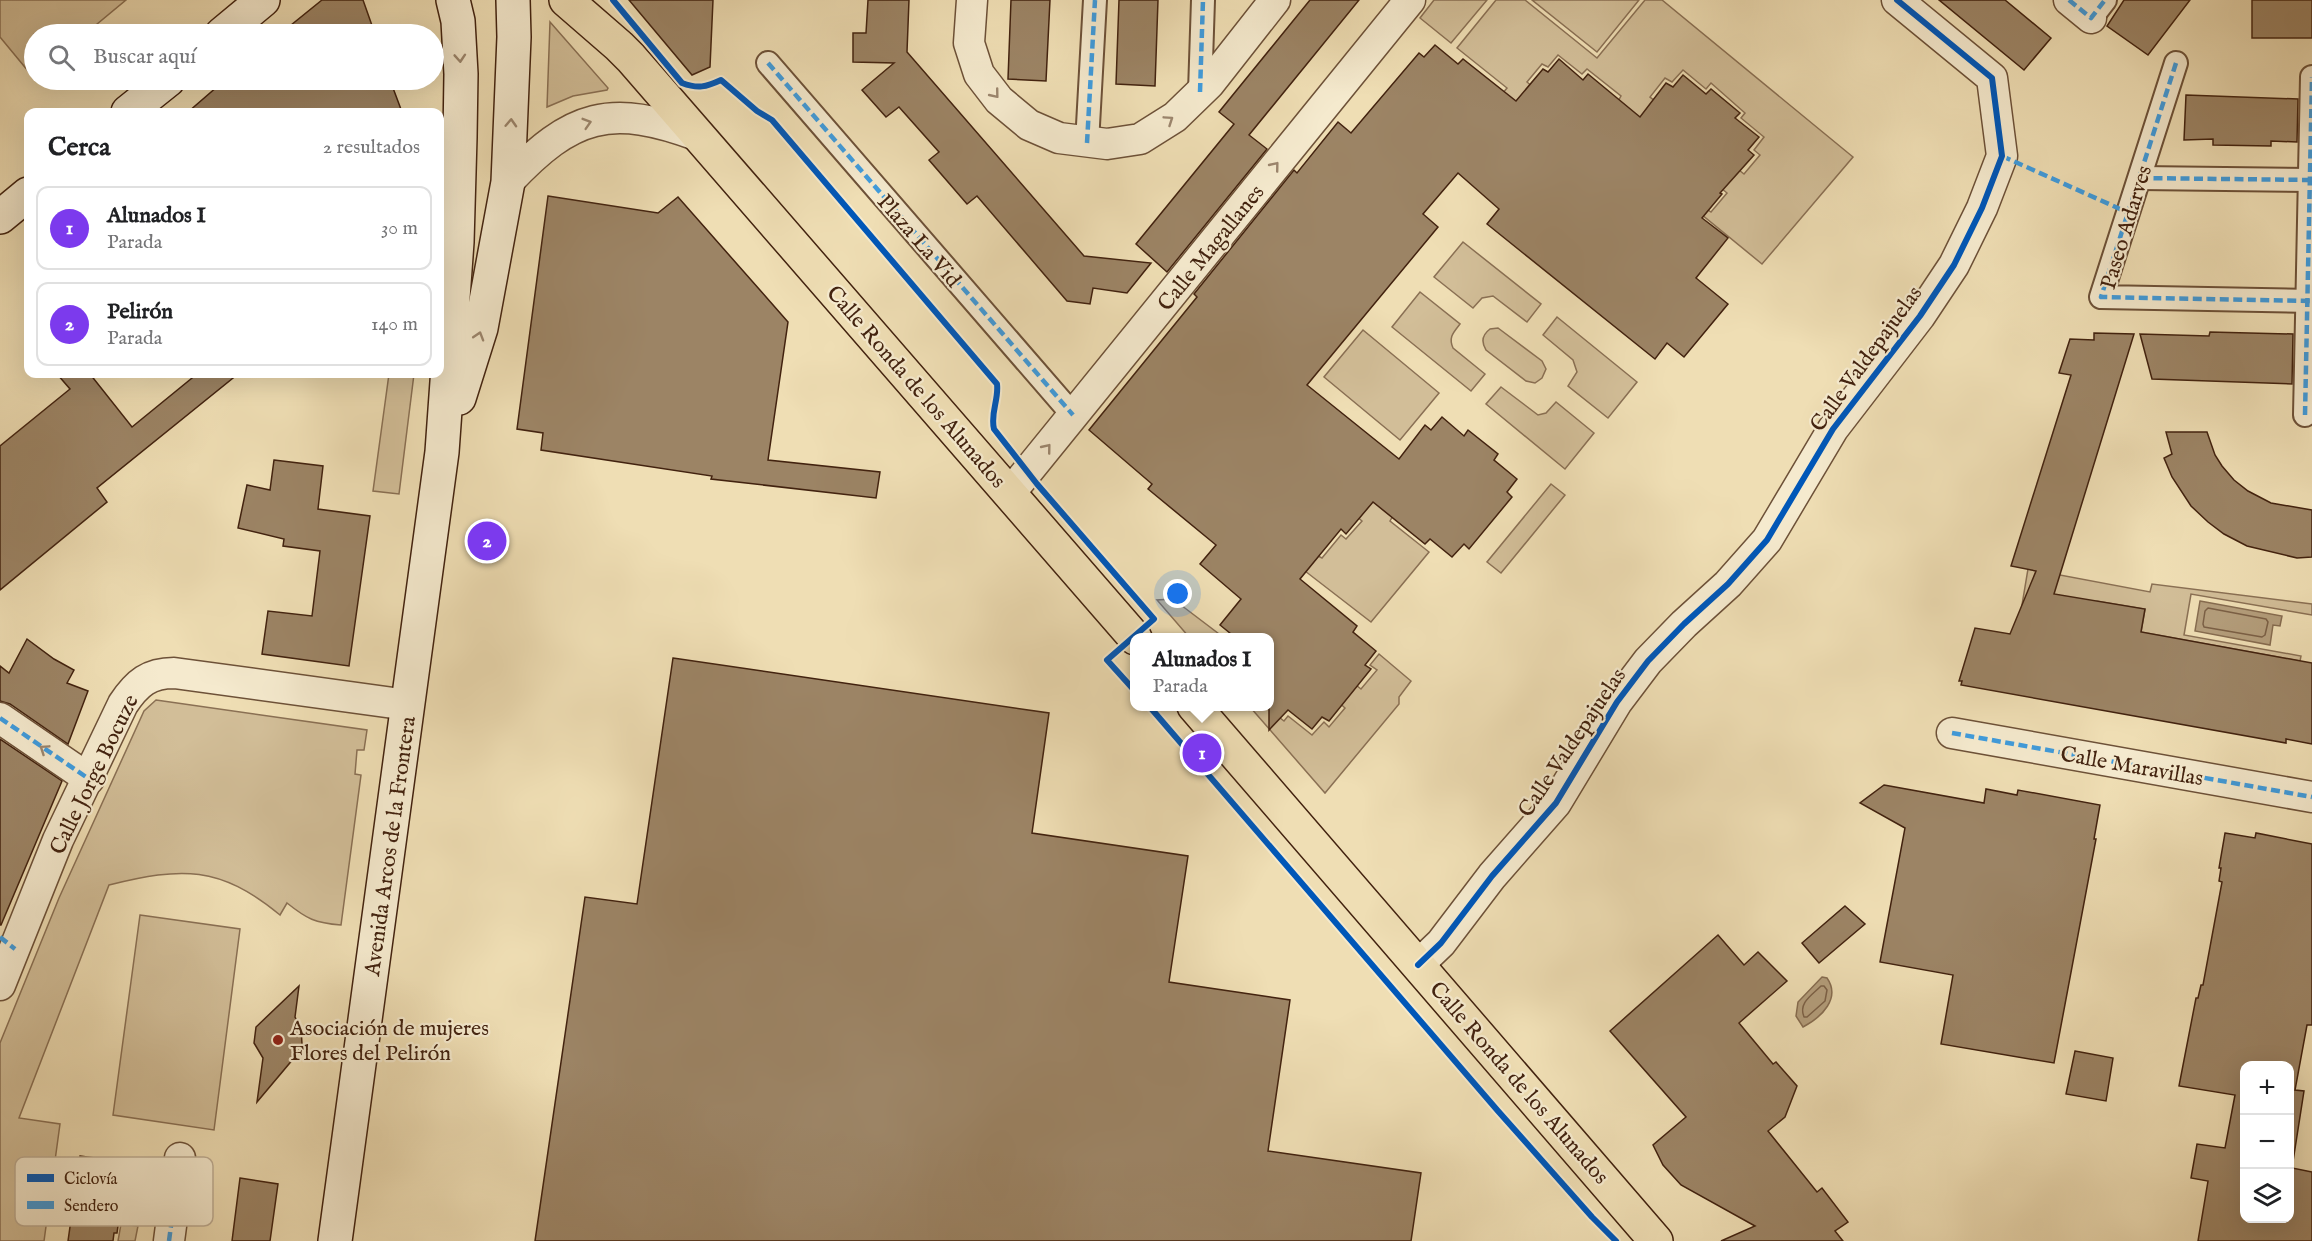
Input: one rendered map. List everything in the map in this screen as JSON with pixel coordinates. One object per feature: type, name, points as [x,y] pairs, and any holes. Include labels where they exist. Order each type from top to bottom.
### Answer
[{"type":"main road","points":[[234,24],[263,0]]},
{"type":"main road","name":"Avenida Arcos de la Frontera","points":[[335,1241],[442,452],[457,242],[460,137],[461,74],[458,21],[453,0]]},
{"type":"main road","name":"Avenida Arcos de la Frontera","points":[[442,452],[481,328],[508,182],[514,37],[513,0]]},
{"type":"main road","name":"Calle Ronda de los Alunados","points":[[566,0],[619,46],[1131,633]]},
{"type":"main road","name":"Calle Ronda de los Alunados","points":[[597,0],[619,46]]},
{"type":"main road","points":[[133,108],[156,90]]},
{"type":"main road","points":[[0,218],[24,197]]},
{"type":"main road","name":"Calle Ronda de los Alunados","points":[[1198,711],[1656,1241]]},
{"type":"street","points":[[972,0],[969,43],[979,74],[999,100],[1029,125],[1059,138],[1107,144],[1140,139],[1175,117],[1200,92],[1275,0]]},
{"type":"street","points":[[1088,142],[1095,0]]},
{"type":"street","points":[[1200,92],[1203,0]]},
{"type":"street","name":"Calle Magallanes","points":[[1010,493],[1410,0]]},
{"type":"street","name":"Calle Valdepajuelas","points":[[1418,965],[1441,944],[1492,876],[1556,804],[1617,702],[1648,661],[1684,624],[1728,585],[1767,540],[1833,429],[1920,316],[1954,265],[1982,208],[2002,156],[1992,78],[1898,0]]},
{"type":"street","name":"Plaza La Vid","points":[[768,63],[1072,416]]},
{"type":"street","name":"Paseo Adarves","points":[[2176,63],[2101,297],[2310,301]]},
{"type":"street","points":[[2305,415],[2310,301],[2312,77]]},
{"type":"street","name":"Calle Ronda de los Alunados","points":[[508,182],[547,143],[575,126],[596,120],[620,117],[646,120],[699,136]]},
{"type":"street","points":[[2140,178],[2311,180]]},
{"type":"street","name":"Calle Jorge Bocuze","points":[[0,985],[7,943],[89,779],[123,704],[133,688],[147,676],[161,673],[186,674],[408,705]]},
{"type":"street","points":[[0,718],[89,779]]},
{"type":"street","name":"Calle Maravillas","points":[[1952,733],[2312,797]]},
{"type":"street","points":[[169,1241],[171,1226]]},
{"type":"shaded area","points":[[0,0],[126,0],[97,24],[24,24],[24,66],[0,37]]},
{"type":"shaded area","points":[[1434,0],[1487,0],[1451,43],[1420,18]]},
{"type":"shaded area","points":[[1496,0],[1525,0],[1597,58],[1645,0],[1662,0],[1853,157],[1762,264],[1701,214],[1705,208],[1711,212],[1727,193],[1714,182],[1730,163],[1744,174],[1760,155],[1754,150],[1764,137],[1741,118],[1745,113],[1711,83],[1706,89],[1683,70],[1672,82],[1665,78],[1650,97],[1664,108],[1647,127],[1617,103],[1621,96],[1587,69],[1582,74],[1558,55],[1548,67],[1542,64],[1527,82],[1540,93],[1524,112],[1502,94],[1507,88],[1457,48]]},
{"type":"shaded area","points":[[1532,0],[1639,0],[1597,52]]},
{"type":"shaded area","points":[[550,22],[608,88],[607,90],[573,96],[547,107]]},
{"type":"shaded area","points":[[1463,242],[1541,304],[1527,322],[1493,296],[1482,298],[1473,308],[1434,277]]},
{"type":"shaded area","points":[[1420,292],[1460,324],[1451,338],[1453,348],[1485,374],[1471,391],[1392,327]]},
{"type":"shaded area","points":[[1557,317],[1637,382],[1608,418],[1568,386],[1577,372],[1573,360],[1543,335]]},
{"type":"shaded area","points":[[1498,328],[1542,361],[1546,369],[1542,378],[1535,383],[1526,381],[1486,350],[1483,344],[1484,336],[1490,329]]},
{"type":"shaded area","points":[[1363,330],[1439,393],[1400,440],[1324,377]]},
{"type":"shaded area","points":[[388,378],[414,378],[399,494],[373,491]]},
{"type":"shaded area","points":[[1501,387],[1538,415],[1546,413],[1556,402],[1594,433],[1565,469],[1486,404]]},
{"type":"shaded area","points":[[1551,484],[1565,495],[1501,573],[1487,562]]},
{"type":"shaded area","points":[[1364,491],[1394,514],[1390,521],[1429,552],[1371,622],[1305,571],[1318,556],[1322,558],[1341,535],[1346,539],[1362,521],[1349,510]]},
{"type":"shaded area","points":[[2028,569],[2150,592],[2152,584],[2312,604],[2312,615],[2191,594],[2184,635],[2301,656],[2300,661],[2141,632],[2145,609],[2097,601],[2093,623],[2021,611]]},
{"type":"shaded area","points":[[1173,599],[1218,633],[1186,633],[1157,600]]},
{"type":"shaded area","points":[[1379,654],[1411,681],[1399,697],[1399,704],[1325,793],[1253,711],[1271,711],[1284,721],[1288,716],[1312,735],[1324,722],[1329,727],[1345,708],[1332,696],[1347,678],[1361,689],[1377,670],[1370,665]]},
{"type":"shaded area","points":[[156,700],[367,730],[364,750],[357,750],[355,774],[361,775],[341,925],[312,919],[287,903],[280,915],[238,887],[199,874],[158,875],[109,885],[19,1118],[60,1124],[55,1157],[15,1157],[15,1226],[46,1226],[44,1241],[0,1241],[0,1043],[59,898],[144,711]]},
{"type":"shaded area","points":[[140,915],[240,929],[214,1130],[113,1115]]},
{"type":"shaded area","points":[[121,1226],[138,1226],[135,1241],[118,1241]]},
{"type":"water","points":[[2200,601],[2282,616],[2280,626],[2273,625],[2270,645],[2195,631]]},
{"type":"water","points":[[1822,977],[1827,978],[1831,985],[1831,1000],[1817,1018],[1803,1027],[1796,1016],[1798,1002]]},
{"type":"building","points":[[322,0],[363,0],[371,24],[292,24]]},
{"type":"building","points":[[629,0],[713,0],[710,67],[692,75]]},
{"type":"building","points":[[868,0],[909,0],[907,52],[1084,256],[1151,263],[1127,293],[1093,288],[1090,304],[1067,301],[977,196],[967,204],[929,160],[939,152],[899,107],[886,117],[862,90],[894,63],[853,62],[853,33],[866,33]]},
{"type":"building","points":[[1011,0],[1050,0],[1046,81],[1008,79]]},
{"type":"building","points":[[1119,0],[1158,0],[1155,86],[1116,84]]},
{"type":"building","points":[[1310,0],[1359,0],[1249,135],[1267,149],[1167,272],[1136,244],[1234,124],[1219,112]]},
{"type":"building","points":[[1939,0],[2005,0],[2051,38],[2024,70]]},
{"type":"building","points":[[2124,0],[2190,0],[2148,55],[2107,26]]},
{"type":"building","points":[[2252,0],[2312,0],[2312,38],[2252,38]]},
{"type":"building","points":[[1435,45],[1458,64],[1463,59],[1516,101],[1543,69],[1548,72],[1559,59],[1583,80],[1588,74],[1640,117],[1666,83],[1673,87],[1683,75],[1706,94],[1711,89],[1740,113],[1735,118],[1759,137],[1748,150],[1754,155],[1720,193],[1722,194],[1702,218],[1728,238],[1696,278],[1728,304],[1684,357],[1667,343],[1655,359],[1487,224],[1499,209],[1458,173],[1423,214],[1438,227],[1307,385],[1399,459],[1425,425],[1431,430],[1442,417],[1464,436],[1468,430],[1498,454],[1494,460],[1517,479],[1507,492],[1512,497],[1469,549],[1464,544],[1452,557],[1430,539],[1425,544],[1373,502],[1346,534],[1341,529],[1300,579],[1357,626],[1353,632],[1376,651],[1365,665],[1371,669],[1329,721],[1322,717],[1312,729],[1288,710],[1269,730],[1269,711],[1274,711],[1274,633],[1230,633],[1220,625],[1241,599],[1200,564],[1216,545],[1148,489],[1152,484],[1089,430],[1197,297],[1194,294],[1294,170],[1297,173],[1338,122],[1351,133],[1419,53],[1424,57]]},
{"type":"building","points":[[213,90],[394,90],[400,108],[193,108]]},
{"type":"building","points":[[2186,95],[2298,99],[2297,142],[2271,141],[2271,146],[2213,145],[2213,139],[2184,140]]},
{"type":"building","points":[[548,196],[658,213],[678,197],[788,322],[768,460],[880,472],[876,498],[711,479],[712,476],[541,450],[543,433],[517,429]]},
{"type":"building","points":[[2210,332],[2293,334],[2292,384],[2152,379],[2140,334],[2209,336]]},
{"type":"building","points":[[2094,333],[2134,334],[2054,594],[2145,609],[2141,632],[2312,663],[2312,744],[2286,739],[2286,743],[1961,685],[1962,681],[1959,681],[1975,628],[2010,634],[2036,571],[2011,566],[2071,375],[2059,373],[2070,339],[2094,340]]},
{"type":"building","points":[[60,378],[93,378],[132,427],[192,378],[233,378],[97,488],[107,502],[0,590],[0,446],[70,389]]},
{"type":"building","points":[[2166,432],[2207,432],[2215,455],[2222,466],[2248,491],[2271,503],[2312,510],[2312,557],[2297,558],[2247,546],[2224,534],[2208,522],[2191,506],[2172,477],[2164,458],[2172,454]]},
{"type":"building","points":[[274,460],[323,466],[318,509],[370,516],[349,666],[262,654],[268,611],[312,616],[320,551],[283,546],[284,539],[238,528],[247,485],[270,490]]},
{"type":"building","points":[[27,639],[54,659],[74,670],[67,683],[88,691],[68,744],[10,704],[0,701],[0,666],[9,673]]},
{"type":"building","points":[[673,658],[1049,713],[1032,833],[1188,856],[1169,982],[1290,1000],[1268,1151],[1421,1173],[1411,1241],[535,1241],[585,897],[637,904]]},
{"type":"building","points":[[0,739],[62,781],[1,925],[0,925]]},
{"type":"building","points":[[1884,785],[1984,803],[1986,789],[2017,795],[2018,790],[2100,805],[2094,839],[2096,839],[2054,1063],[1941,1044],[1953,975],[1880,962],[1905,828],[1860,803]]},
{"type":"building","points":[[2225,833],[2255,838],[2256,833],[2312,844],[2312,1025],[2307,1025],[2295,1090],[2304,1091],[2294,1155],[2294,1061],[2240,1061],[2240,1223],[2294,1223],[2294,1168],[2312,1172],[2312,1241],[2198,1241],[2208,1181],[2191,1178],[2197,1144],[2225,1148],[2235,1095],[2179,1086],[2196,998],[2203,985],[2222,882],[2219,881],[2221,868],[2219,868]]},
{"type":"building","points":[[1845,906],[1865,924],[1819,963],[1802,943]]},
{"type":"building","points":[[1718,935],[1744,965],[1758,952],[1787,981],[1739,1023],[1773,1064],[1776,1062],[1797,1086],[1785,1117],[1768,1131],[1817,1192],[1822,1188],[1848,1222],[1835,1231],[1843,1241],[1721,1241],[1755,1226],[1681,1185],[1663,1165],[1653,1145],[1686,1117],[1610,1031]]},
{"type":"building","name":"Asociación de mujeres Flores del Pelirón","points":[[299,986],[295,1017],[301,1028],[302,1044],[299,1052],[257,1102],[263,1058],[254,1043],[256,1027]]},
{"type":"building","points":[[2075,1051],[2113,1058],[2106,1101],[2066,1094]]},
{"type":"building","points":[[240,1178],[278,1184],[270,1241],[232,1241]]},
{"type":"building","points":[[70,1226],[118,1226],[113,1241],[68,1241]]},
{"type":"marked path","points":[[1087,143],[1095,0]]},
{"type":"marked path","points":[[1200,92],[1203,0]]},
{"type":"marked path","points":[[2069,0],[2091,18],[2105,0]]},
{"type":"marked path","points":[[768,63],[1073,415]]},
{"type":"marked path","points":[[2176,63],[2101,297],[2312,301]]},
{"type":"marked path","points":[[2305,415],[2312,77]]},
{"type":"marked path","points":[[2002,156],[2129,213]]},
{"type":"marked path","points":[[2140,178],[2312,180]]},
{"type":"marked path","points":[[0,718],[89,779]]},
{"type":"marked path","points":[[1952,733],[2312,797]]},
{"type":"marked path","points":[[0,937],[15,949]]},
{"type":"marked path","points":[[169,1241],[171,1226]]},
{"type":"cycle path","points":[[613,0],[682,83],[702,86],[721,80],[757,111],[772,120],[997,384],[994,429],[1037,484],[1154,619],[1138,633]]},
{"type":"cycle path","points":[[1418,965],[1441,943],[1492,876],[1556,803],[1617,702],[1648,661],[1728,584],[1767,540],[1833,429],[1920,316],[1954,265],[1982,208],[2002,156],[1992,78],[1897,0]]},
{"type":"cycle path","points":[[1130,640],[1107,660],[1130,686]]},
{"type":"cycle path","points":[[1153,711],[1498,1111],[1616,1241]]},
{"type":"place","name":"Pelirón","points":[[487,541]]},
{"type":"place","name":"Alunados I","points":[[1202,753]]},
{"type":"place","name":"Asociación de mujeres Flores del Pelirón","points":[[278,1040]]}]
